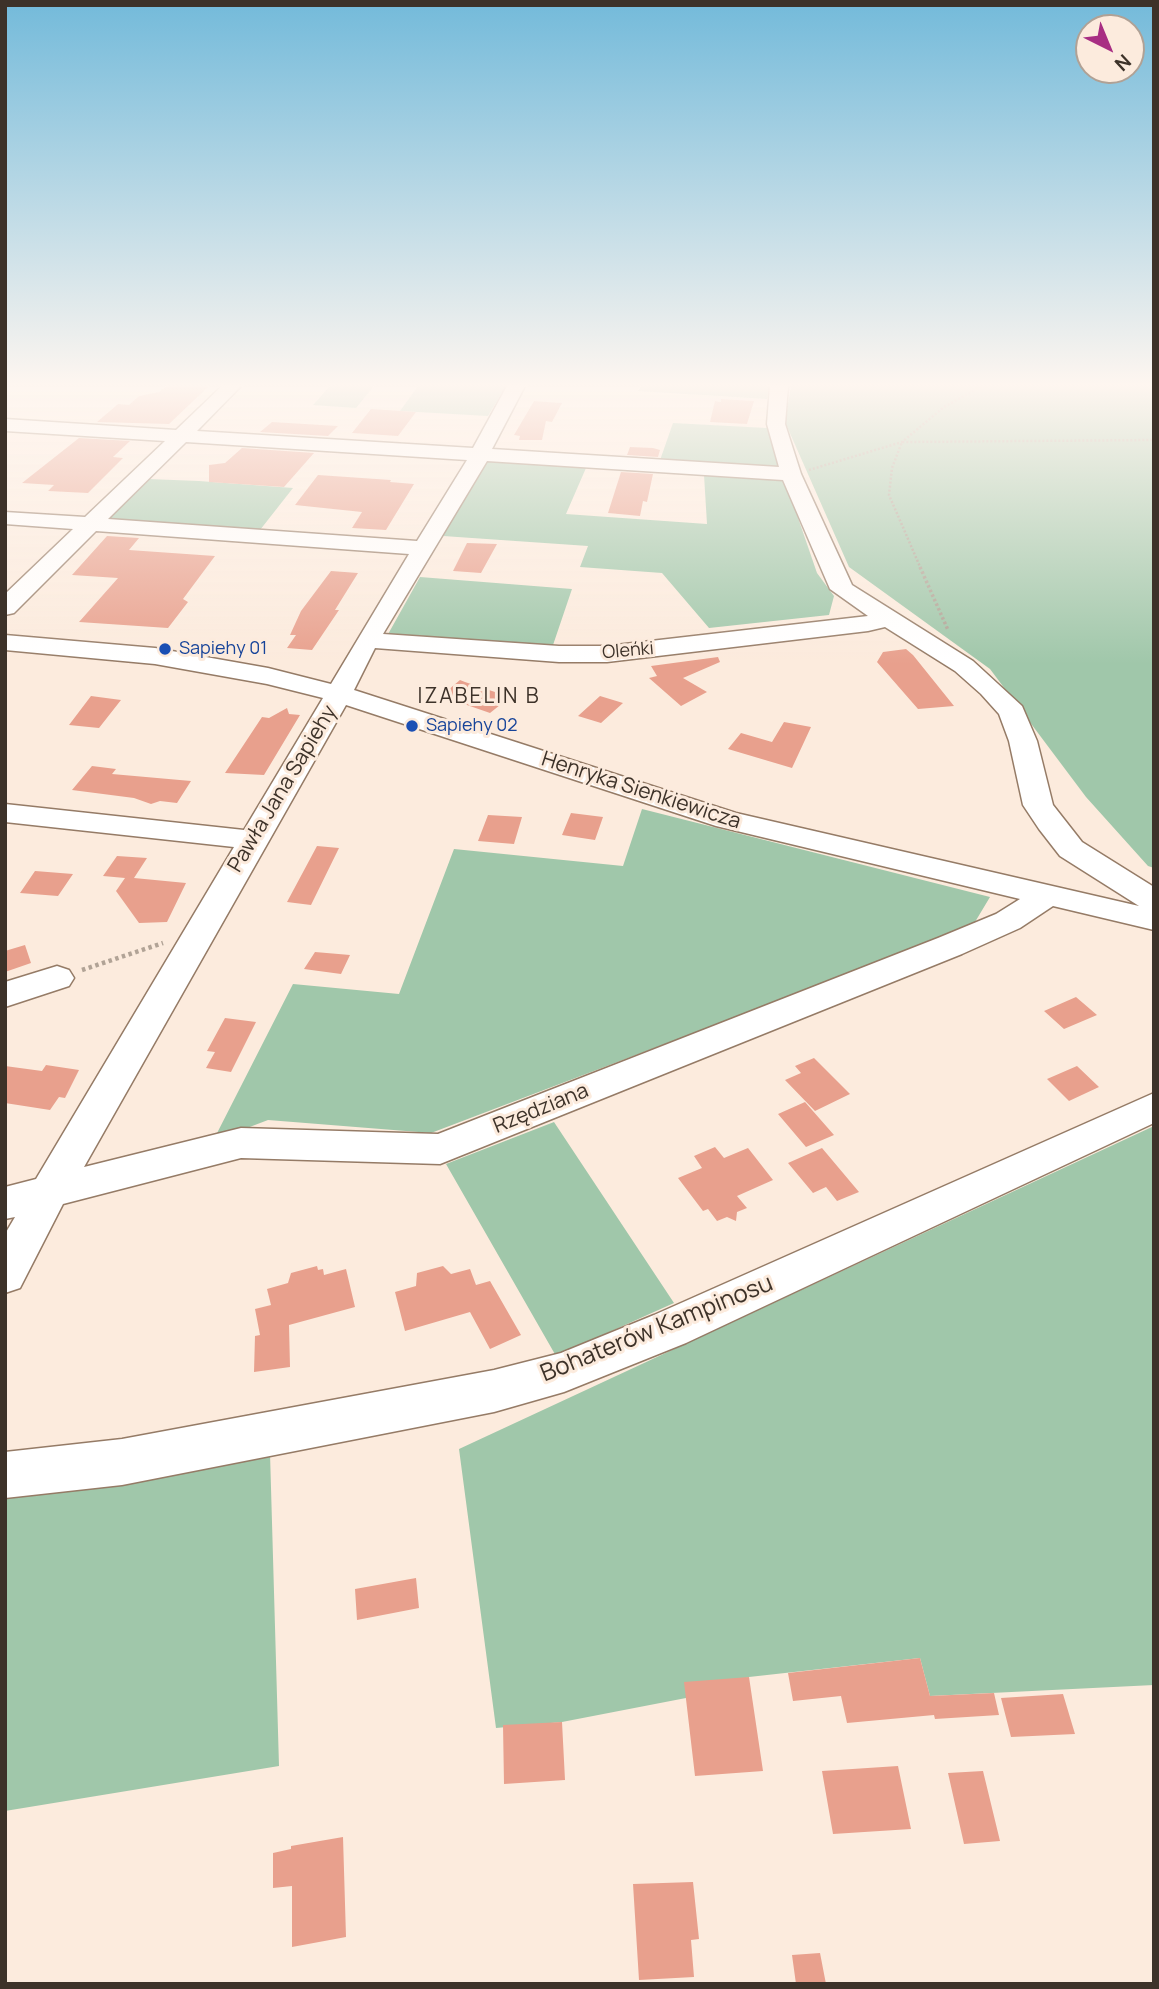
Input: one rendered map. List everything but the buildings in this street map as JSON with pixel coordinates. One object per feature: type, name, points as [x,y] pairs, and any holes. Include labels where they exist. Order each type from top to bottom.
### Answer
[{"type":"street","points":[[5,608],[136,479]]},
{"type":"street","name":"Pawła Jana Sapiehy","points":[[5,1275],[49,1192],[252,840],[340,694],[367,640],[464,479]]},
{"type":"street","points":[[794,479],[842,589],[964,666],[1012,712],[1023,741],[1038,805],[1050,823],[1071,849],[1154,901]]},
{"type":"street","points":[[5,518],[424,548]]},
{"type":"street","name":"Oleńki","points":[[367,640],[559,654],[607,654],[868,624],[887,618]]},
{"type":"street","name":"Henryka Sienkiewicza","points":[[5,642],[206,663],[340,694],[727,820],[1154,920]]},
{"type":"street","points":[[5,813],[252,840]]},
{"type":"street","name":"Rzędziana","points":[[5,1203],[241,1143],[440,1149],[950,946],[1008,921],[1048,895]]},
{"type":"street","points":[[5,995],[57,978]]},
{"type":"street","name":"Bohaterów Kampinosu","points":[[5,1475],[122,1462],[494,1391],[564,1372],[670,1329],[1154,1107]]},
{"type":"path","points":[[891,479],[889,495],[964,666]]},
{"type":"path","points":[[57,978],[201,930]]},
{"type":"green space","points":[[149,479],[293,488],[260,530],[107,520]]},
{"type":"green space","points":[[475,479],[581,479],[566,514],[707,524],[704,479],[785,480],[817,573],[834,596],[829,615],[709,628],[662,573],[580,567],[588,546],[443,536]]},
{"type":"green space","points":[[810,479],[1154,479],[1154,868],[1148,866],[1086,797],[990,669],[849,567]]},
{"type":"green space","points":[[420,577],[572,589],[552,648],[387,636]]},
{"type":"green space","points":[[642,809],[990,897],[972,927],[431,1133],[268,1120],[213,1141],[293,984],[399,994],[454,849],[623,866]]},
{"type":"green space","points":[[554,1122],[674,1303],[556,1356],[446,1164]]},
{"type":"green space","points":[[1154,1126],[1154,1685],[930,1696],[920,1658],[749,1677],[686,1698],[562,1722],[496,1728],[459,1449]]},
{"type":"green space","points":[[270,1453],[279,1766],[5,1811],[5,1496]]},
{"type":"place","name":"Sapiehy 01","points":[[165,649]]},
{"type":"place","name":"Sapiehy 02","points":[[412,726]]},
{"type":"district","name":"IZABELIN B","points":[[479,697]]}]
